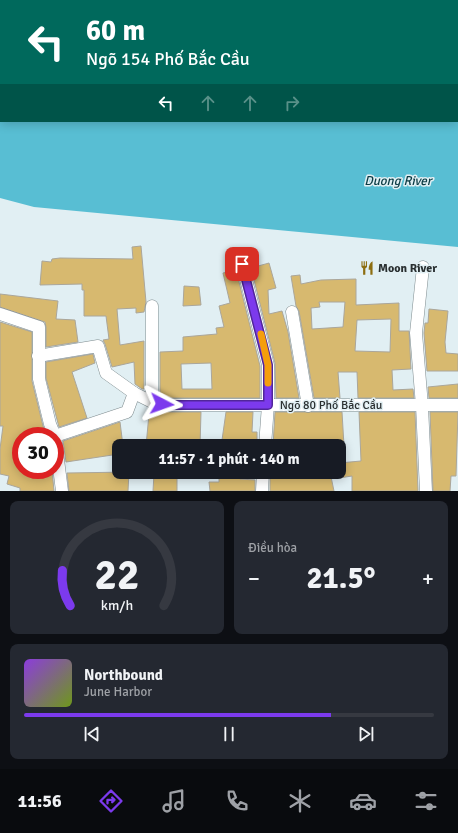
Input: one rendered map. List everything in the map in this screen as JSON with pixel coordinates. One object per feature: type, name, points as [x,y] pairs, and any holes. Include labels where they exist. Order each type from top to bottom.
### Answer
[{"type":"street","points":[[242,264],[268,365],[268,405],[266,439]]},
{"type":"street","points":[[423,267],[416,333],[422,406],[426,491]]},
{"type":"street","points":[[152,306],[152,402]]},
{"type":"street","points":[[292,312],[308,406]]},
{"type":"street","points":[[0,314],[39,327],[39,379],[52,427]]},
{"type":"street","name":"Ngõ 80 Phố Bắc Cầu","points":[[38,356],[98,346],[106,373],[134,393],[152,402],[171,405],[458,405]]},
{"type":"street","points":[[64,433],[127,412],[134,393]]},
{"type":"street","points":[[61,479],[62,491]]},
{"type":"street","points":[[262,491],[263,479]]},
{"type":"water","name":"Duong River","points":[[0,122],[458,122],[458,247],[34,207],[0,198]]},
{"type":"building","points":[[141,246],[146,302],[144,312],[136,313],[136,308],[117,309],[120,345],[144,341],[144,389],[135,384],[134,362],[112,367],[103,340],[109,339],[106,316],[84,316],[84,290],[82,290],[82,284],[40,285],[42,261],[51,262],[52,259],[60,258],[133,259],[132,247]]},
{"type":"building","points":[[269,263],[276,288],[268,290],[269,314],[282,311],[288,332],[299,398],[276,398],[275,363],[251,268]]},
{"type":"building","points":[[236,270],[260,366],[260,398],[172,398],[160,396],[160,352],[183,351],[183,337],[217,334],[216,328],[224,327],[219,306],[230,303],[223,273]],"holes":[[[211,363],[212,389],[182,389],[181,364]]]},
{"type":"building","points":[[300,275],[301,284],[321,280],[356,279],[356,305],[399,303],[399,331],[409,331],[411,369],[392,370],[393,390],[413,389],[414,398],[358,398],[357,372],[338,372],[340,398],[314,398],[299,311],[296,306],[291,276]],"holes":[[[319,302],[345,302],[343,327],[312,329],[311,308],[320,307]],[[391,319],[390,352],[355,351],[357,320]]]},
{"type":"building","points":[[184,286],[199,287],[201,305],[183,306]]},
{"type":"building","points":[[0,294],[58,301],[56,319],[75,320],[78,342],[46,347],[45,322],[0,307]]},
{"type":"building","points":[[429,309],[448,311],[445,342],[446,353],[458,354],[458,371],[427,371],[424,333],[425,323],[428,323]]},
{"type":"building","points":[[0,322],[32,332],[32,381],[43,427],[12,427],[12,479],[53,479],[54,491],[20,491],[20,488],[7,484],[9,476],[0,474],[0,449],[3,426],[0,426]]},
{"type":"building","points":[[93,354],[95,363],[72,372],[87,418],[59,427],[46,378],[46,362]]},
{"type":"building","points":[[458,384],[458,398],[429,398],[428,387]]},
{"type":"building","points":[[155,410],[171,412],[201,412],[200,439],[147,439],[149,414],[155,414]]},
{"type":"building","points":[[226,412],[253,412],[252,432],[257,432],[257,439],[222,439]]},
{"type":"building","points":[[275,412],[342,412],[344,439],[273,439]]},
{"type":"building","points":[[359,412],[415,412],[418,491],[352,491],[352,476],[346,477],[346,462],[361,461]]},
{"type":"building","points":[[430,412],[458,412],[456,476],[451,476],[450,491],[433,491]]},
{"type":"building","points":[[120,422],[122,439],[112,439],[112,455],[66,462],[64,441]]},
{"type":"building","points":[[112,472],[112,479],[129,479],[128,491],[69,491],[67,473]]},
{"type":"building","points":[[154,479],[177,479],[177,491],[153,491]]},
{"type":"building","points":[[219,479],[255,480],[255,491],[210,491],[209,482],[219,482]]},
{"type":"building","points":[[270,479],[331,479],[334,491],[270,491]]},
{"type":"slow traffic","points":[[261,334],[268,365],[268,383]]},
{"type":"place","name":"Moon River","points":[[367,268]]},
{"type":"route","points":[[162,404],[268,405],[268,365],[242,264]]}]
